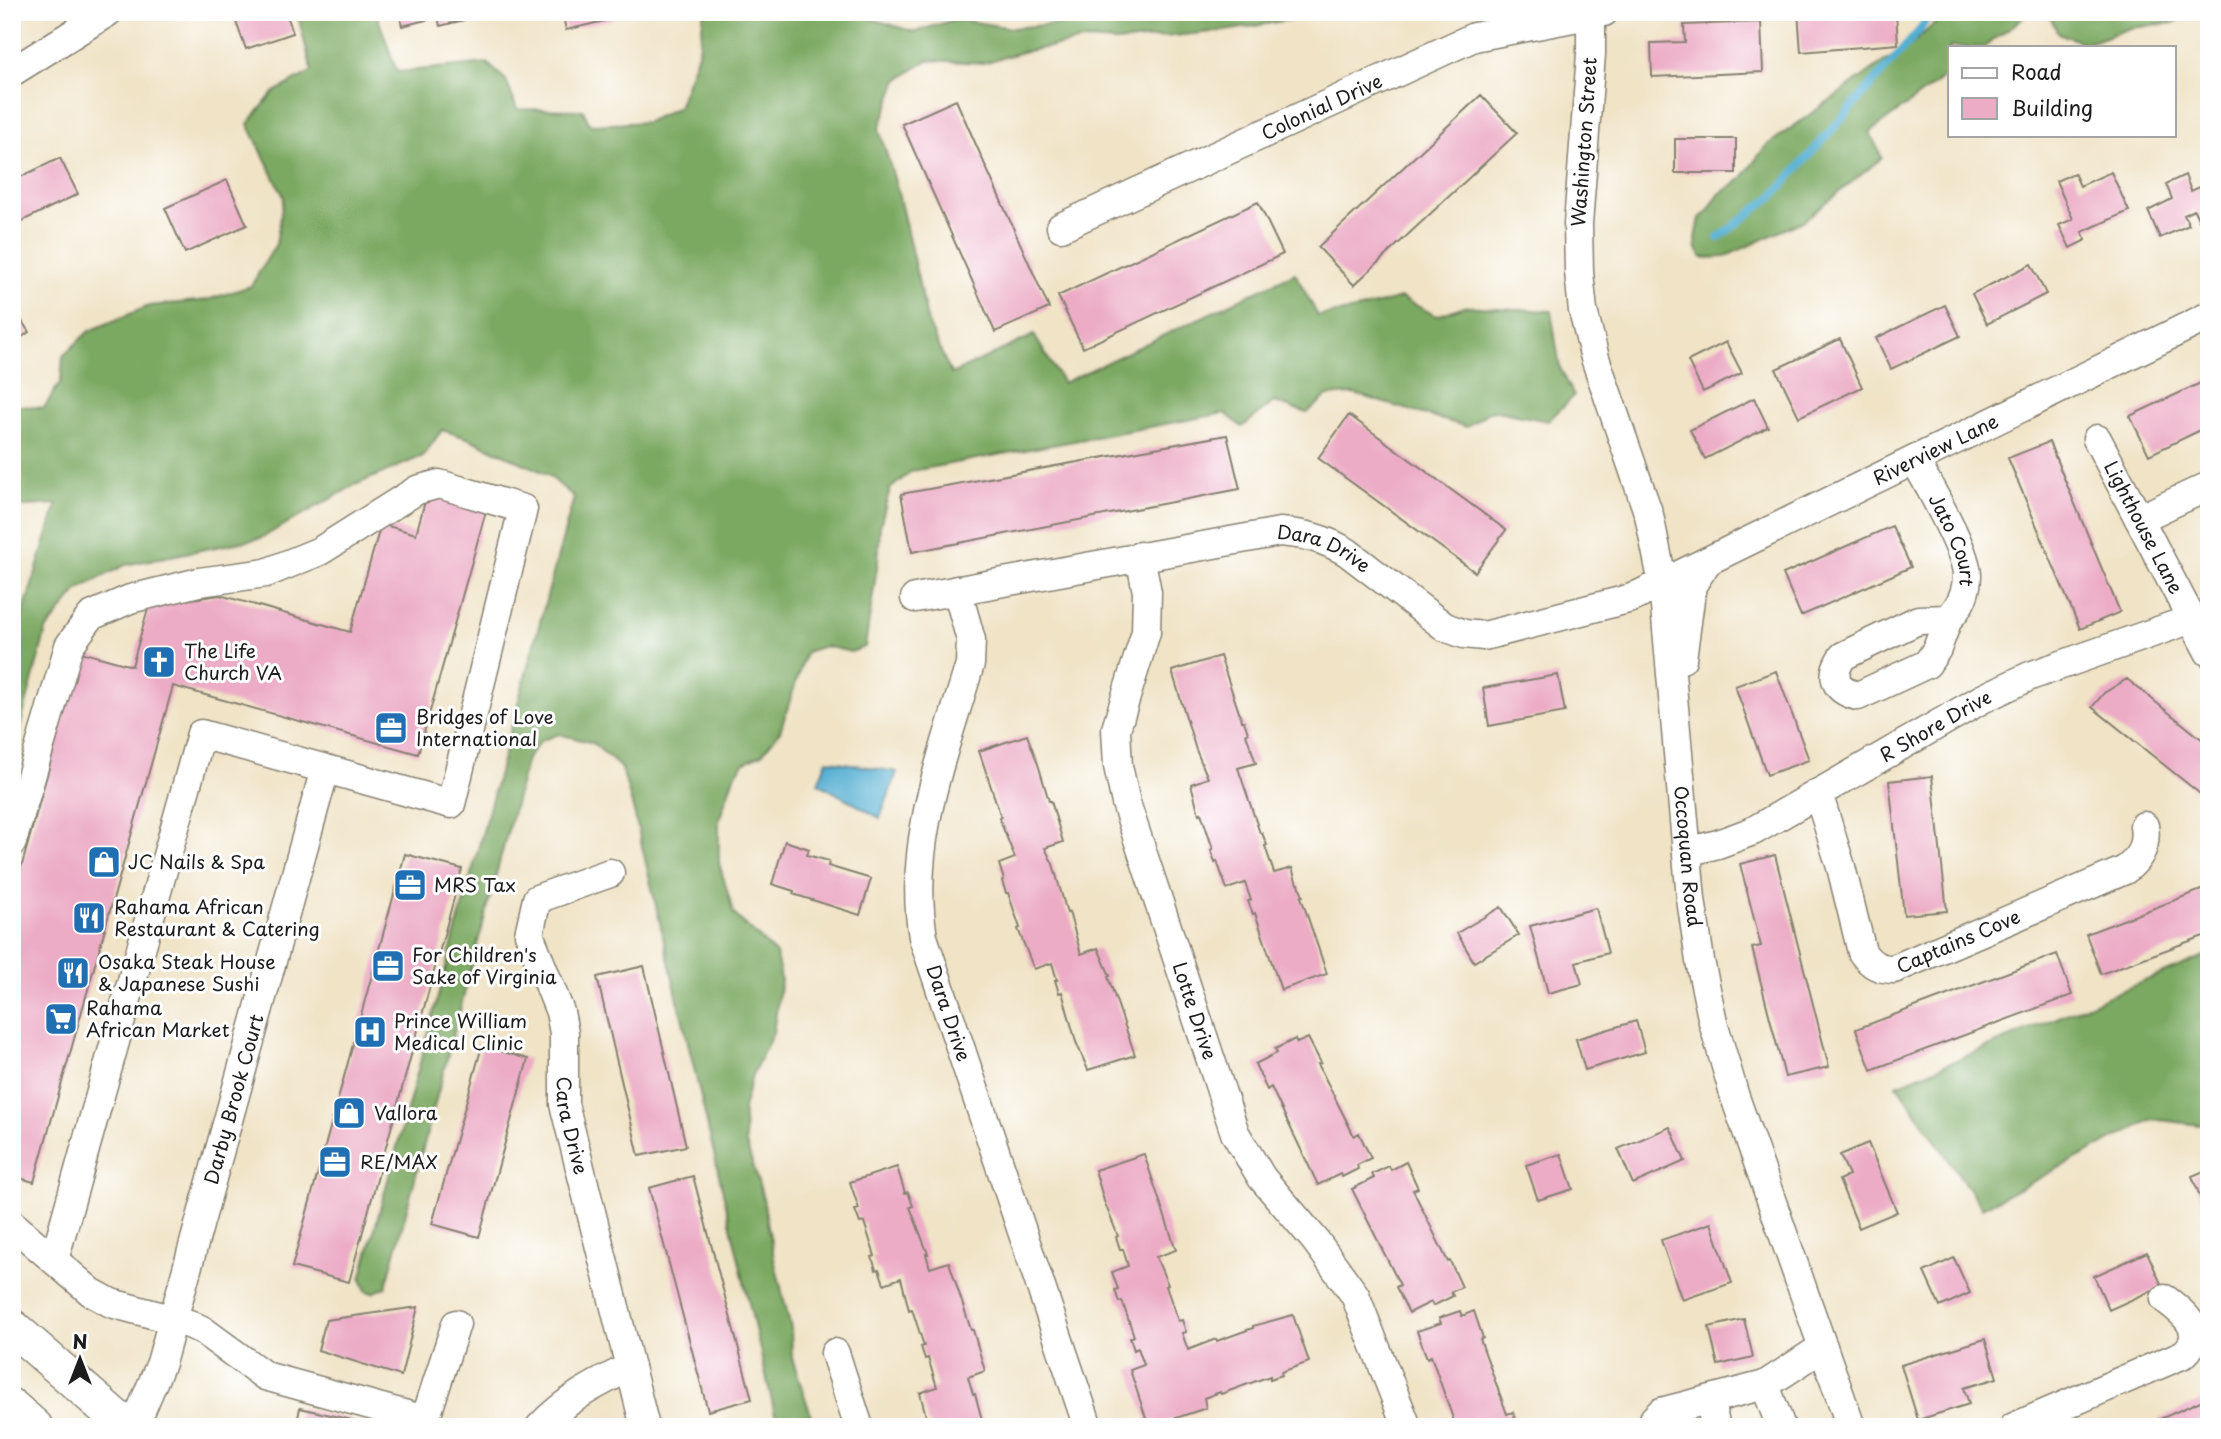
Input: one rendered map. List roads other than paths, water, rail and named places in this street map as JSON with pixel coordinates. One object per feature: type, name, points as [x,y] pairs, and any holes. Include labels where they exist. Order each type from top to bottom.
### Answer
[{"type":"main road","points":[[12,1327],[127,1427]]},
{"type":"main road","points":[[12,1407],[35,1427]]},
{"type":"street","points":[[12,72],[108,12]]},
{"type":"street","name":"Colonial Drive","points":[[1061,227],[1474,37],[1595,13]]},
{"type":"street","name":"Washington Street","points":[[1579,271],[1578,224],[1595,13]]},
{"type":"street","name":"Occoquan Road","points":[[1579,271],[1583,311],[1595,358],[1648,515],[1662,584],[1698,948],[1713,1022],[1735,1097],[1851,1427]]},
{"type":"street","name":"Riverview Lane","points":[[1662,584],[2209,317]]},
{"type":"street","name":"Lighthouse Lane","points":[[2097,439],[2209,652]]},
{"type":"street","name":"Jato Court","points":[[1915,460],[1963,555],[1967,573],[1965,592],[1958,609],[1948,619]]},
{"type":"street","points":[[12,842],[69,646],[91,616],[141,596],[199,582],[266,573],[320,551],[417,490],[439,484],[523,509],[450,804],[201,734],[54,1260]]},
{"type":"street","points":[[2139,519],[2209,486]]},
{"type":"street","name":"Dara Drive","points":[[915,598],[1280,532],[1305,534],[1334,544],[1445,627],[1464,634],[1484,636],[1632,598],[1662,584]]},
{"type":"street","name":"Lotte Drive","points":[[1140,556],[1147,592],[1146,632],[1116,729],[1118,766],[1126,803],[1236,1133],[1262,1178],[1315,1240],[1355,1296],[1405,1426]]},
{"type":"street","points":[[1675,721],[1689,597],[1692,585],[1707,562]]},
{"type":"street","name":"Dara Drive","points":[[957,590],[971,640],[971,664],[926,813],[918,908],[923,937],[1088,1427]]},
{"type":"street","name":"R Shore Drive","points":[[1687,852],[1753,831],[1994,693],[2043,672],[2192,619]]},
{"type":"street","name":"Darby Brook Court","points":[[134,1427],[162,1363],[325,769]]},
{"type":"street","name":"Captains Cove","points":[[1818,793],[1841,867],[1862,952],[1870,963],[1881,969],[1894,969],[2125,870],[2135,863],[2143,850],[2146,835],[2144,826]]},
{"type":"street","name":"Cara Drive","points":[[610,873],[537,899],[529,934],[560,1012],[564,1033],[564,1104],[645,1427]]},
{"type":"street","points":[[12,1224],[91,1292],[111,1303],[173,1318],[202,1330],[265,1377],[373,1416],[425,1420],[456,1324]]},
{"type":"street","points":[[2014,1427],[2183,1354],[2190,1348],[2194,1338],[2193,1329],[2183,1312],[2165,1299]]},
{"type":"street","points":[[1652,1427],[1654,1419],[1661,1412],[1712,1413],[1765,1385],[1823,1347]]},
{"type":"street","points":[[835,1353],[859,1427]]},
{"type":"street","points":[[540,1427],[554,1411],[575,1395],[630,1367]]},
{"type":"street","points":[[1765,1385],[1781,1427]]},
{"type":"water","points":[[827,760],[897,772],[880,818],[818,783]]},
{"type":"waterway","points":[[1718,238],[1774,195],[1919,31],[1931,12]]},
{"type":"place","name":"The Life Church VA","points":[[159,662]]},
{"type":"place","name":"Bridges of Love International","points":[[391,728]]},
{"type":"place","name":"JC Nails & Spa","points":[[104,862]]},
{"type":"place","name":"MRS Tax","points":[[410,885]]},
{"type":"place","name":"Rahama African Restaurant & Catering","points":[[89,918]]},
{"type":"place","name":"For Children's Sake of Virginia","points":[[388,966]]},
{"type":"place","name":"Osaka Steak House & Japanese Sushi","points":[[73,973]]},
{"type":"place","name":"Rahama African Market","points":[[61,1019]]},
{"type":"place","name":"Prince William Medical Clinic","points":[[370,1032]]},
{"type":"place","name":"Vallora","points":[[349,1113]]},
{"type":"place","name":"RE/MAX","points":[[335,1162]]}]
